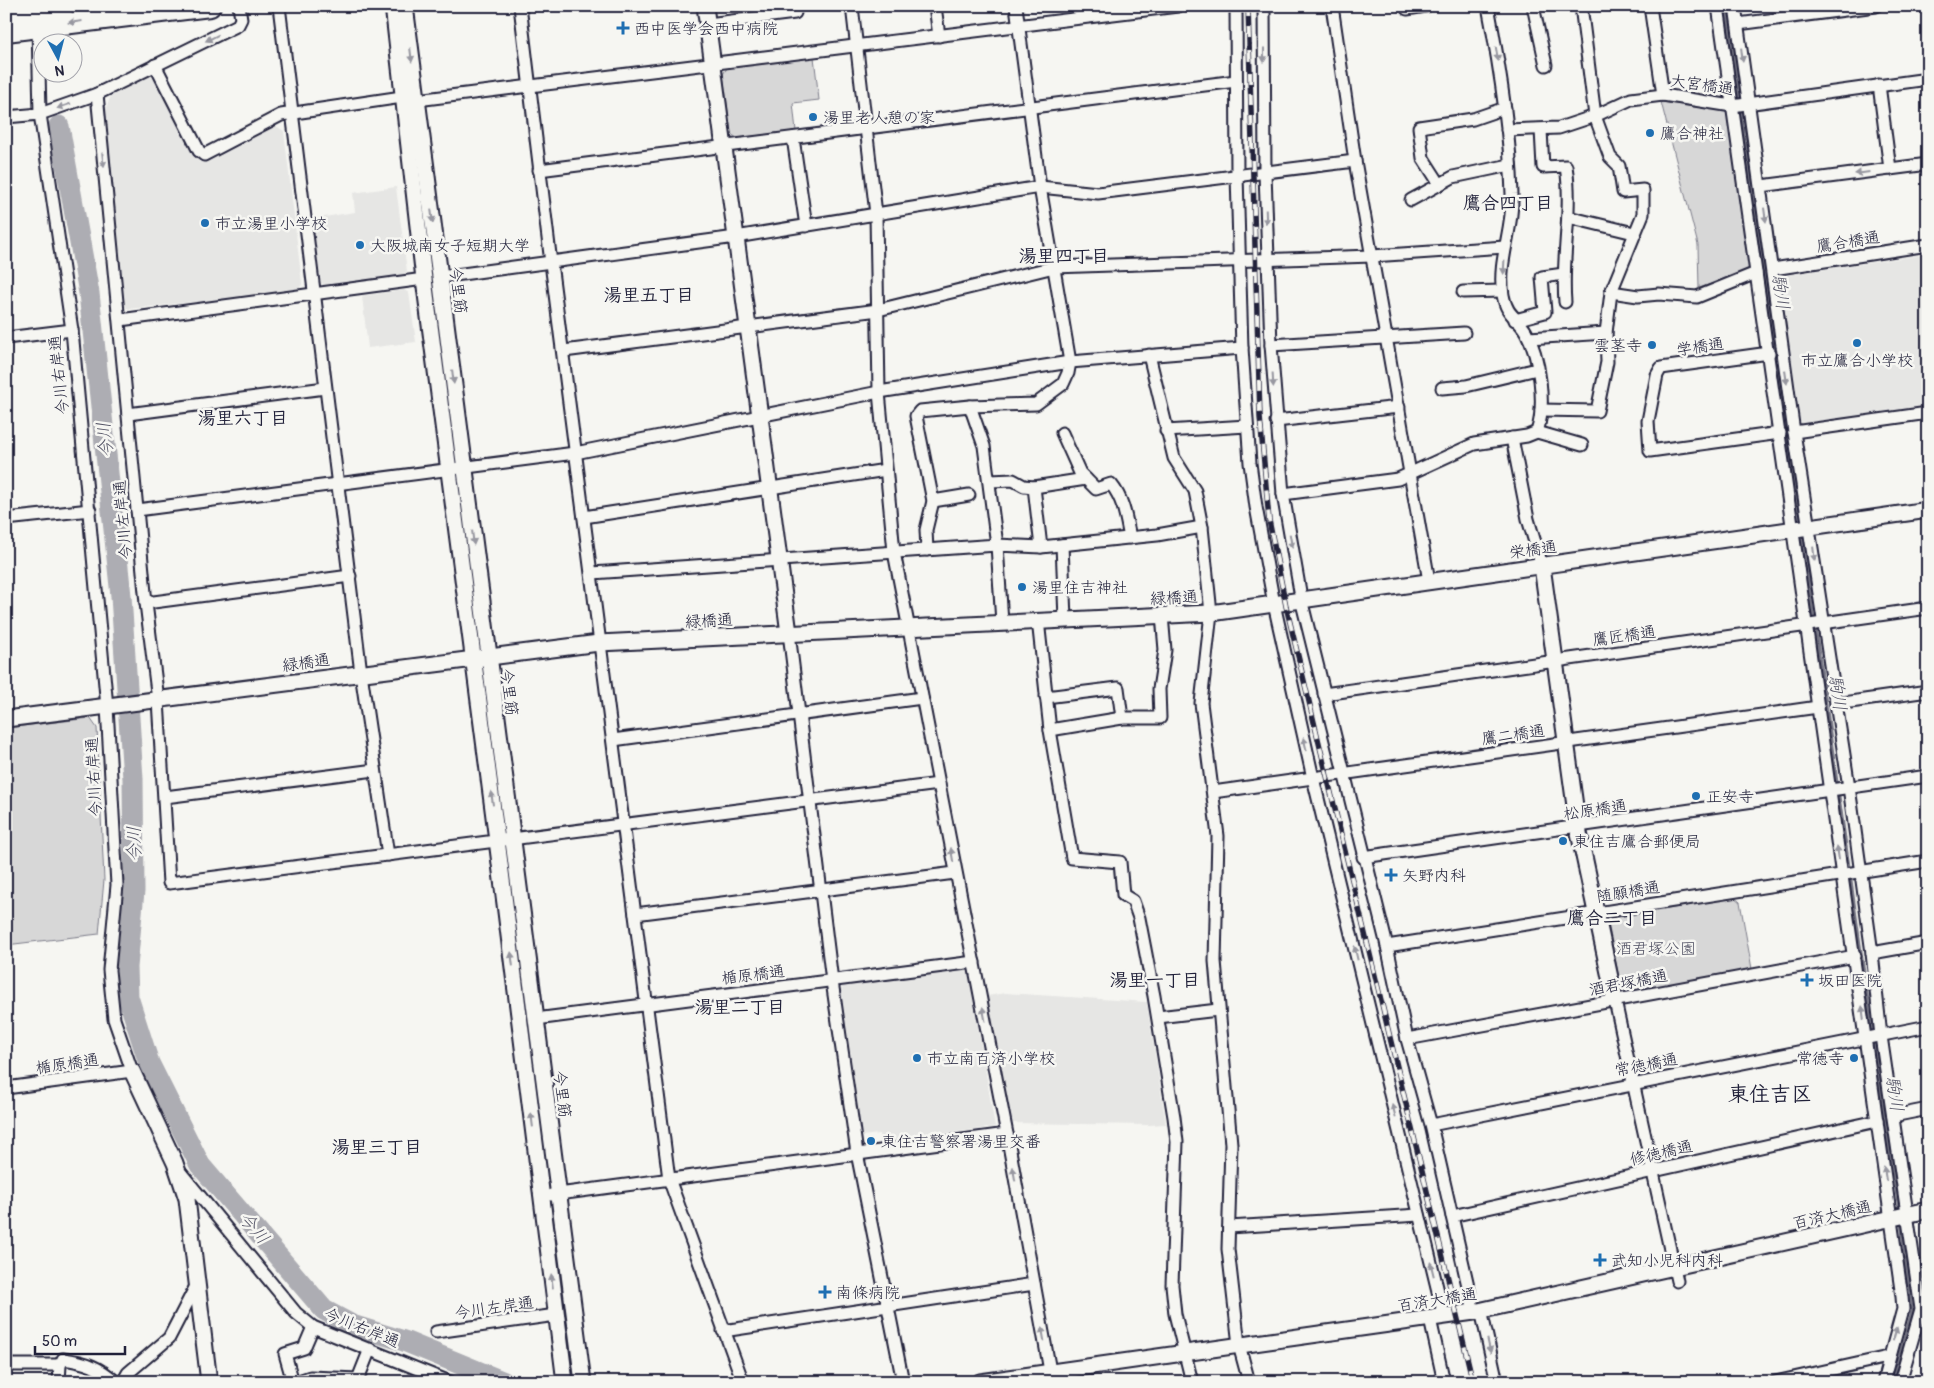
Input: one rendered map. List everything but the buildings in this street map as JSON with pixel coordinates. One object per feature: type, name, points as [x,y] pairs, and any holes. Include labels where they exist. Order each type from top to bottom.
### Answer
[{"type":"highway","points":[[6,31],[36,14],[64,6]]},
{"type":"highway","points":[[6,13],[36,14],[210,6]]},
{"type":"street","points":[[6,117],[40,114],[96,94],[238,25],[241,19],[239,6]]},
{"type":"street","points":[[278,6],[312,294],[339,483],[361,673],[388,855],[939,784]]},
{"type":"street","name":"今里筋","points":[[393,6],[424,279],[457,468]]},
{"type":"street","name":"今里筋","points":[[405,6],[440,277],[457,468],[504,839],[541,1196],[565,1382]]},
{"type":"street","points":[[520,6],[539,170],[592,573],[599,643],[669,1179],[743,1382]]},
{"type":"street","points":[[705,6],[761,415],[832,981],[857,1153],[886,1306],[903,1382]]},
{"type":"street","points":[[852,6],[876,214],[879,392],[894,552],[1007,1134],[1051,1377]]},
{"type":"street","points":[[935,6],[939,36]]},
{"type":"street","points":[[927,550],[926,530],[933,501],[916,416],[920,411],[970,406],[1036,404],[1062,384],[1068,374],[1070,362],[1040,187],[1016,6]]},
{"type":"street","points":[[417,100],[1178,6]]},
{"type":"street","points":[[1236,6],[1237,175],[1242,348],[1247,426],[1256,507],[1274,604],[1313,778],[1419,1215],[1437,1318],[1444,1382]]},
{"type":"street","points":[[1264,6],[1265,173],[1271,345],[1283,494],[1301,599],[1363,857],[1387,946],[1407,1039],[1431,1125],[1452,1216],[1497,1382]]},
{"type":"street","points":[[1332,6],[1355,162],[1388,339],[1429,581]]},
{"type":"street","points":[[1407,9],[1426,6]]},
{"type":"street","points":[[1488,6],[1505,108],[1512,195],[1511,222],[1505,247],[1502,292],[1506,309],[1529,338],[1537,369],[1542,397],[1537,432]]},
{"type":"street","points":[[1533,6],[1546,65]]},
{"type":"street","points":[[1541,410],[1597,411],[1607,362],[1606,333],[1611,292],[1643,214],[1643,190],[1623,192],[1619,166],[1610,157],[1595,116],[1581,6]]},
{"type":"street","points":[[1650,6],[1663,95]]},
{"type":"street","points":[[1718,6],[1740,105],[1761,186],[1773,269],[1794,432],[1807,625],[1877,1121],[1924,1308],[1900,1382]]},
{"type":"street","points":[[1735,6],[1738,24],[1740,105],[1756,273],[1780,433],[1822,623],[1836,704],[1858,873],[1872,953],[1880,1036],[1893,1116],[1900,1216],[1903,1309],[1888,1357],[1883,1382]]},
{"type":"street","points":[[1738,24],[1876,6]]},
{"type":"street","points":[[708,24],[795,13]]},
{"type":"street","name":"今川右岸通","points":[[36,14],[40,114],[72,330],[107,707],[117,885],[109,970],[114,1019],[132,1071],[174,1163],[198,1195],[296,1313],[313,1327],[446,1380]]},
{"type":"street","points":[[155,65],[199,151],[204,155],[281,115],[402,97]]},
{"type":"street","name":"大宮橋通","points":[[1507,130],[1558,128],[1595,116],[1631,99],[1663,95],[1740,105],[1928,78]]},
{"type":"street","points":[[539,170],[1236,81]]},
{"type":"street","points":[[1879,85],[1890,169]]},
{"type":"street","name":"今川左岸通","points":[[96,94],[120,320],[154,700],[165,797],[168,883],[388,855]]},
{"type":"street","points":[[1439,183],[1422,158],[1420,127],[1473,119],[1505,108]]},
{"type":"street","points":[[1542,130],[1543,167],[1566,166],[1569,187],[1564,274],[1565,302]]},
{"type":"street","points":[[793,138],[806,226]]},
{"type":"street","points":[[440,277],[551,264],[736,237],[1040,187],[1098,193],[1355,162]]},
{"type":"street","points":[[1761,186],[1928,164]]},
{"type":"street","points":[[1410,200],[1439,183],[1476,171],[1510,166]]},
{"type":"street","points":[[1568,217],[1634,233]]},
{"type":"street","name":"鷹合橋通","points":[[1773,269],[1928,245]]},
{"type":"street","points":[[564,351],[878,310],[1054,267],[1268,258],[1372,256],[1505,247]]},
{"type":"street","points":[[1611,292],[1638,296],[1659,294],[1697,298],[1756,273]]},
{"type":"street","points":[[1515,320],[1546,312],[1542,277],[1564,274]]},
{"type":"street","points":[[120,320],[424,279]]},
{"type":"street","points":[[1463,292],[1502,292]]},
{"type":"street","points":[[6,338],[72,330]]},
{"type":"street","points":[[1271,345],[1464,333]]},
{"type":"street","points":[[1529,338],[1606,333]]},
{"type":"street","points":[[137,510],[575,452],[879,392],[1070,362],[1242,348]]},
{"type":"street","name":"学橋通","points":[[1769,353],[1661,368],[1657,375],[1648,422],[1650,451],[1780,433]]},
{"type":"street","points":[[1149,355],[1174,458],[1195,491],[1202,526],[1211,613],[1201,703],[1218,836],[1215,961],[1231,1144],[1228,1227],[1230,1280],[1239,1345],[1249,1382]]},
{"type":"street","points":[[1442,388],[1466,386],[1537,369]]},
{"type":"street","points":[[128,414],[325,388]]},
{"type":"street","points":[[970,406],[984,446],[990,481],[997,545],[1002,622]]},
{"type":"street","points":[[1276,421],[1399,407]]},
{"type":"street","points":[[1794,432],[1928,413]]},
{"type":"street","points":[[1166,431],[1247,426]]},
{"type":"street","points":[[1283,494],[1398,479],[1474,444],[1527,436],[1537,432],[1582,445]]},
{"type":"street","points":[[1062,433],[1080,473],[1096,489],[1111,484],[1116,490],[1122,501],[1130,538]]},
{"type":"street","points":[[1512,438],[1528,519],[1542,566],[1578,828],[1675,1274]]},
{"type":"street","points":[[584,517],[886,470]]},
{"type":"street","points":[[990,481],[1012,480],[1024,486],[1034,487],[1086,479]]},
{"type":"street","points":[[1034,487],[1041,547]]},
{"type":"street","points":[[933,501],[969,495]]},
{"type":"street","points":[[6,520],[90,510]]},
{"type":"street","name":"栄橋通","points":[[1274,604],[1928,510]]},
{"type":"street","points":[[592,573],[997,545],[1041,547],[1130,538],[1202,526]]},
{"type":"street","points":[[1062,545],[1064,619]]},
{"type":"street","points":[[146,603],[350,576]]},
{"type":"street","name":"緑橋通","points":[[107,707],[599,643],[1211,613],[1274,604]]},
{"type":"street","name":"鷹匠橋通","points":[[1324,694],[1928,608]]},
{"type":"street","points":[[1050,730],[1122,718],[1160,718],[1159,689],[1165,650],[1162,615]]},
{"type":"street","points":[[1038,620],[1050,730],[1072,858],[1120,862],[1123,895],[1133,901],[1138,918],[1158,1017],[1177,1142],[1172,1285],[1175,1314],[1192,1382]]},
{"type":"street","points":[[1046,697],[1118,688],[1122,718]]},
{"type":"street","points":[[1836,704],[1928,691]]},
{"type":"street","points":[[613,740],[922,698]]},
{"type":"street","points":[[6,718],[107,707]]},
{"type":"street","name":"鷹二橋通","points":[[1213,792],[1818,707]]},
{"type":"street","points":[[165,797],[375,770]]},
{"type":"street","points":[[1848,788],[1928,776]]},
{"type":"street","name":"松原橋通","points":[[1363,857],[1578,828],[1848,788]]},
{"type":"street","name":"今里筋","points":[[504,839],[536,1019],[583,1382]]},
{"type":"street","points":[[1858,873],[1928,861]]},
{"type":"street","points":[[635,914],[955,873]]},
{"type":"street","name":"随願橋通","points":[[1387,946],[1596,912],[1858,873]]},
{"type":"street","points":[[1872,953],[1928,943]]},
{"type":"street","name":"酒君塚橋通","points":[[1407,1039],[1855,956]]},
{"type":"street","name":"楯原橋通","points":[[536,1019],[974,962]]},
{"type":"street","points":[[1158,1017],[1218,1010]]},
{"type":"street","points":[[1880,1036],[1928,1026]]},
{"type":"street","name":"常徳橋通","points":[[1431,1125],[1866,1037],[1880,1036]]},
{"type":"street","name":"楯原橋通","points":[[6,1088],[132,1071]]},
{"type":"street","points":[[1893,1116],[1928,1109]]},
{"type":"street","name":"修徳橋通","points":[[1452,1216],[1877,1121]]},
{"type":"street","points":[[541,1196],[1007,1134]]},
{"type":"street","points":[[174,1163],[187,1199],[209,1382]]},
{"type":"street","name":"百済大橋通","points":[[980,1382],[1051,1377],[1184,1353],[1477,1311],[1675,1274],[1928,1210]]},
{"type":"street","points":[[1228,1227],[1419,1215]]},
{"type":"street","points":[[123,1382],[128,1373],[169,1338],[197,1284]]},
{"type":"street","points":[[723,1331],[1034,1284]]},
{"type":"street","name":"今川左岸通","points":[[436,1332],[556,1315]]},
{"type":"street","points":[[313,1327],[304,1348],[285,1354],[294,1382],[310,1377],[358,1379],[370,1349]]},
{"type":"street","points":[[1775,1382],[1888,1357]]},
{"type":"street","points":[[59,1382],[60,1365],[64,1359],[86,1362],[101,1369],[116,1382]]},
{"type":"street","points":[[6,1365],[60,1365]]},
{"type":"shaded area","name":"市立湯里小学校","points":[[147,75],[157,80],[199,162],[210,161],[276,126],[284,131],[302,284],[298,291],[129,309],[122,305],[106,109],[111,95]]},
{"type":"shaded area","name":"大阪城南女子短期大学","points":[[396,187],[407,271],[401,279],[327,288],[321,283],[312,219],[355,212],[353,193]]},
{"type":"shaded area","name":"市立鷹合小学校","points":[[1928,254],[1928,408],[1802,425],[1797,422],[1778,278],[1780,276]]},
{"type":"shaded area","name":"大阪城南女子短期大学","points":[[404,290],[409,293],[416,342],[368,348],[362,296]]},
{"type":"shaded area","name":"市立南百済小学校","points":[[965,969],[969,973],[995,1127],[881,1143],[879,1134],[862,1136],[841,989],[847,982]]},
{"type":"shaded area","name":"市立南百済小学校","points":[[1005,993],[1147,1002],[1166,1124],[1011,1123],[987,996]]},
{"type":"green space","points":[[814,57],[819,100],[793,103],[796,131],[737,138],[731,134],[723,74],[727,68]]},
{"type":"green space","points":[[1661,102],[1726,111],[1731,115],[1751,266],[1747,272],[1699,288],[1698,245]]},
{"type":"green space","points":[[90,718],[97,728],[104,880],[99,934],[6,945],[6,728]]},
{"type":"green space","name":"酒君塚公園","points":[[1734,897],[1740,902],[1752,969],[1628,992],[1621,988],[1608,923],[1613,915],[1661,908],[1663,910]]},
{"type":"waterway","name":"駒川","points":[[1726,6],[1800,524]]},
{"type":"waterway","name":"今川","points":[[59,126],[89,293],[121,596],[133,779],[134,891],[127,967],[128,997],[149,1063],[200,1165],[324,1310],[352,1325],[404,1341],[504,1382]]},
{"type":"waterway","name":"駒川","points":[[1801,531],[1884,1118],[1900,1211]]},
{"type":"waterway","name":"駒川","points":[[1892,1382],[1912,1313],[1901,1218]]},
{"type":"railway","points":[[1248,6],[1260,417],[1269,520],[1286,606],[1473,1382]]},
{"type":"place","name":"西中医学会西中病院","points":[[623,28]]},
{"type":"place","name":"湯里老人憩の家","points":[[813,117]]},
{"type":"place","name":"鷹合神社","points":[[1650,133]]},
{"type":"place","name":"市立湯里小学校","points":[[205,223]]},
{"type":"place","name":"大阪城南女子短期大学","points":[[360,245]]},
{"type":"place","name":"市立鷹合小学校","points":[[1857,343]]},
{"type":"place","name":"雲茎寺","points":[[1652,345]]},
{"type":"place","name":"湯里住吉神社","points":[[1022,587]]},
{"type":"place","name":"正安寺","points":[[1696,796]]},
{"type":"place","name":"東住吉鷹合郵便局","points":[[1563,841]]},
{"type":"place","name":"矢野内科","points":[[1391,875]]},
{"type":"place","name":"坂田医院","points":[[1807,980]]},
{"type":"place","name":"市立南百済小学校","points":[[917,1058]]},
{"type":"place","name":"常徳寺","points":[[1854,1058]]},
{"type":"place","name":"東住吉警察署湯里交番","points":[[871,1141]]},
{"type":"place","name":"武知小児科内科","points":[[1600,1260]]},
{"type":"place","name":"南條病院","points":[[825,1292]]},
{"type":"district","name":"鷹合四丁目","points":[[1508,203]]},
{"type":"district","name":"湯里四丁目","points":[[1064,256]]},
{"type":"district","name":"湯里五丁目","points":[[649,295]]},
{"type":"district","name":"湯里六丁目","points":[[243,418]]},
{"type":"district","name":"鷹合二丁目","points":[[1612,918]]},
{"type":"district","name":"湯里一丁目","points":[[1155,980]]},
{"type":"district","name":"湯里二丁目","points":[[740,1007]]},
{"type":"district","name":"東住吉区","points":[[1770,1094]]},
{"type":"district","name":"湯里三丁目","points":[[377,1147]]}]
